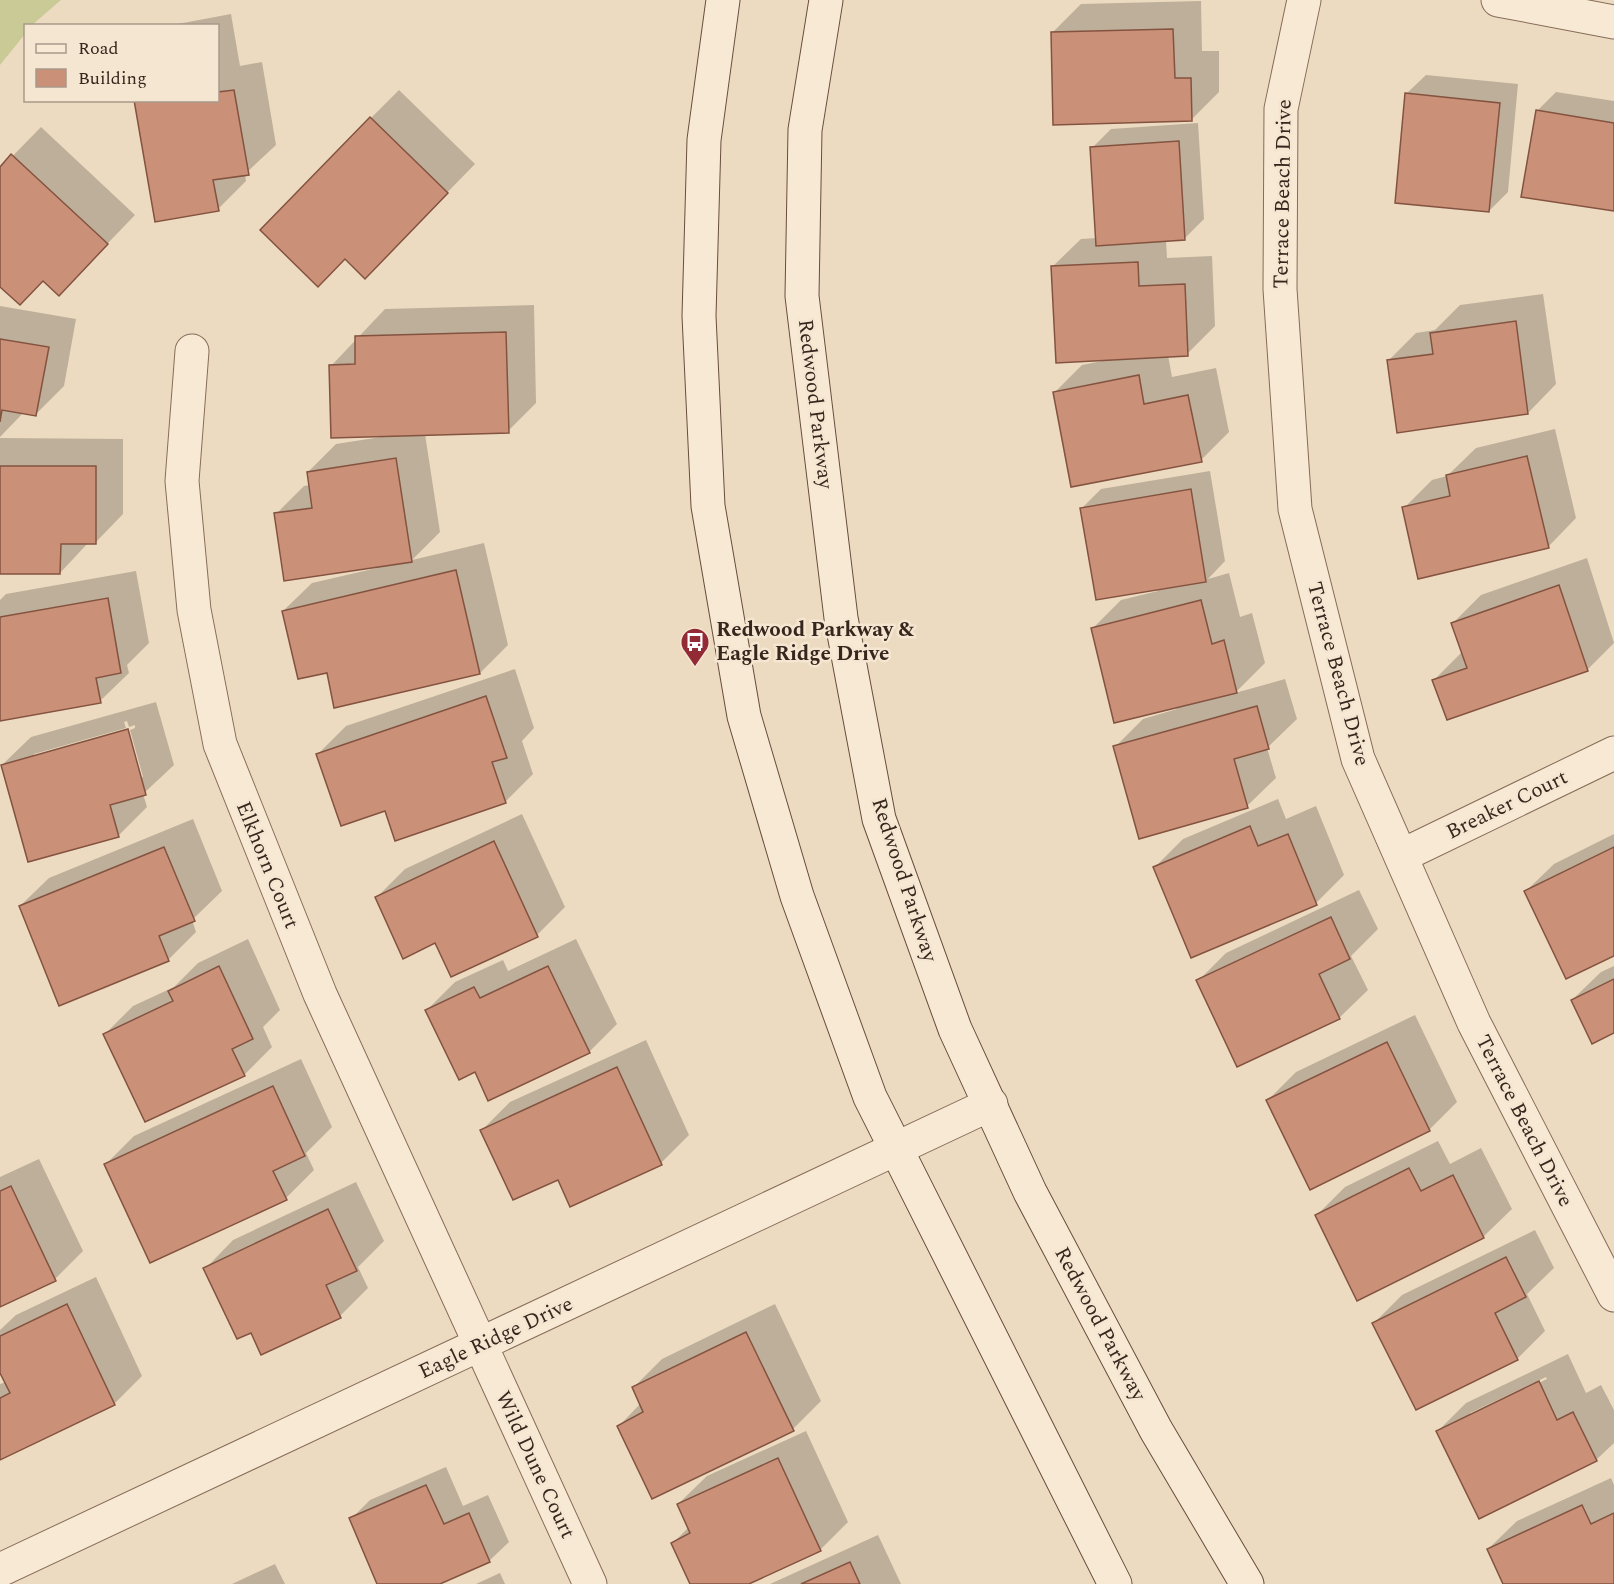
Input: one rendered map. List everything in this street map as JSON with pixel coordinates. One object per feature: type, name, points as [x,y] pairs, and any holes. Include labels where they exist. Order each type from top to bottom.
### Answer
[{"type":"street","points":[[723,0],[704,140],[700,293],[708,506],[744,716],[793,885],[870,1097],[1115,1584]]},
{"type":"street","name":"Redwood Parkway","points":[[826,0],[805,130],[802,296],[841,618],[879,819],[955,1029],[1030,1192],[1156,1430],[1247,1584]]},
{"type":"street","name":"Terrace Beach Drive","points":[[1304,0],[1281,110],[1280,289],[1295,509],[1358,759],[1474,1023],[1614,1295]]},
{"type":"street","points":[[1498,0],[1614,22]]},
{"type":"street","name":"Elkhorn Court","points":[[192,351],[182,481],[194,610],[220,744],[320,994],[480,1346]]},
{"type":"street","name":"Breaker Court","points":[[1401,856],[1614,753]]},
{"type":"street","name":"Eagle Ridge Drive","points":[[0,1570],[991,1104]]},
{"type":"street","name":"Wild Dune Court","points":[[480,1346],[590,1584]]},
{"type":"green space","points":[[0,0],[61,0],[33,24],[24,24],[24,35],[0,65]]},
{"type":"building","points":[[1173,29],[1175,78],[1191,78],[1192,121],[1053,125],[1051,32]]},
{"type":"building","points":[[234,90],[249,175],[213,180],[219,211],[155,222],[134,102],[219,102],[219,92]]},
{"type":"building","points":[[1405,93],[1500,103],[1489,212],[1395,203]]},
{"type":"building","points":[[1536,110],[1614,123],[1614,211],[1521,197]]},
{"type":"building","points":[[370,117],[448,193],[365,279],[345,259],[318,287],[260,230]]},
{"type":"building","points":[[1179,141],[1185,240],[1096,246],[1090,147]]},
{"type":"building","points":[[11,154],[108,244],[59,296],[43,281],[20,305],[0,287],[0,167]]},
{"type":"building","points":[[1138,262],[1139,286],[1185,284],[1188,356],[1056,363],[1051,266]]},
{"type":"building","points":[[1516,321],[1528,414],[1397,433],[1387,360],[1433,354],[1430,333]]},
{"type":"building","points":[[506,332],[509,433],[331,438],[329,365],[355,364],[355,336]]},
{"type":"building","points":[[0,339],[49,347],[36,416],[2,410],[0,422]]},
{"type":"building","points":[[1139,375],[1144,404],[1188,395],[1202,462],[1071,487],[1053,392]]},
{"type":"building","points":[[1527,456],[1549,548],[1418,579],[1402,507],[1450,496],[1446,475]]},
{"type":"building","points":[[396,458],[412,562],[284,581],[274,513],[312,508],[307,472]]},
{"type":"building","points":[[0,466],[96,466],[96,544],[61,544],[60,574],[0,574]]},
{"type":"building","points":[[1191,489],[1206,582],[1096,600],[1080,508]]},
{"type":"building","points":[[456,570],[480,674],[334,708],[327,673],[298,679],[282,611]]},
{"type":"building","points":[[1559,585],[1588,671],[1447,720],[1432,680],[1467,668],[1451,623]]},
{"type":"building","points":[[108,598],[121,673],[96,678],[101,703],[0,721],[0,617]]},
{"type":"building","points":[[1201,600],[1212,644],[1224,640],[1237,693],[1114,723],[1091,628]]},
{"type":"building","points":[[486,696],[507,758],[492,762],[506,803],[395,841],[385,811],[341,826],[316,754]]},
{"type":"building","points":[[1257,706],[1269,749],[1234,759],[1248,808],[1139,839],[1113,746]]},
{"type":"building","points":[[128,729],[146,795],[110,805],[119,837],[28,862],[1,765]]},
{"type":"building","points":[[1250,826],[1258,846],[1288,834],[1317,905],[1191,958],[1153,867]]},
{"type":"building","points":[[494,841],[538,937],[451,977],[435,943],[403,959],[375,897]]},
{"type":"building","points":[[164,847],[195,921],[159,936],[169,961],[59,1006],[19,906]]},
{"type":"building","points":[[1614,847],[1614,956],[1566,979],[1524,891]]},
{"type":"building","points":[[1331,917],[1350,959],[1319,974],[1340,1019],[1237,1067],[1196,980]]},
{"type":"building","points":[[219,966],[253,1039],[232,1049],[245,1076],[145,1122],[103,1034],[173,1001],[168,991]]},
{"type":"building","points":[[548,966],[590,1053],[488,1101],[475,1072],[459,1080],[425,1010],[474,987],[480,998]]},
{"type":"building","points":[[1614,979],[1614,1033],[1592,1044],[1571,1000]]},
{"type":"building","points":[[1387,1042],[1430,1131],[1310,1190],[1266,1100]]},
{"type":"building","points":[[617,1067],[662,1165],[570,1207],[558,1180],[513,1200],[480,1130]]},
{"type":"building","points":[[273,1086],[305,1156],[273,1171],[287,1200],[150,1263],[104,1164]]},
{"type":"building","points":[[1409,1168],[1421,1191],[1453,1175],[1484,1238],[1357,1301],[1315,1215]]},
{"type":"building","points":[[11,1186],[56,1281],[0,1307],[0,1191]]},
{"type":"building","points":[[328,1209],[357,1271],[326,1285],[341,1318],[261,1355],[251,1333],[237,1339],[203,1268]]},
{"type":"building","points":[[1506,1257],[1526,1297],[1495,1313],[1518,1360],[1416,1410],[1372,1323]]},
{"type":"building","points":[[67,1304],[115,1405],[0,1460],[0,1398],[10,1393],[0,1373],[0,1336]]},
{"type":"building","points":[[746,1332],[794,1431],[652,1499],[617,1426],[643,1412],[632,1387]]},
{"type":"building","points":[[1539,1381],[1557,1420],[1573,1412],[1597,1461],[1479,1519],[1436,1431]]},
{"type":"building","points":[[778,1458],[821,1551],[749,1584],[690,1584],[671,1543],[690,1533],[677,1504]]},
{"type":"building","points":[[426,1485],[444,1524],[469,1513],[490,1562],[440,1584],[377,1584],[349,1518]]},
{"type":"building","points":[[1582,1505],[1591,1524],[1614,1513],[1614,1584],[1503,1584],[1487,1549]]},
{"type":"building","points":[[850,1562],[860,1584],[801,1584]]},
{"type":"place","name":"Redwood Parkway & Eagle Ridge Drive","points":[[695,668]]}]
